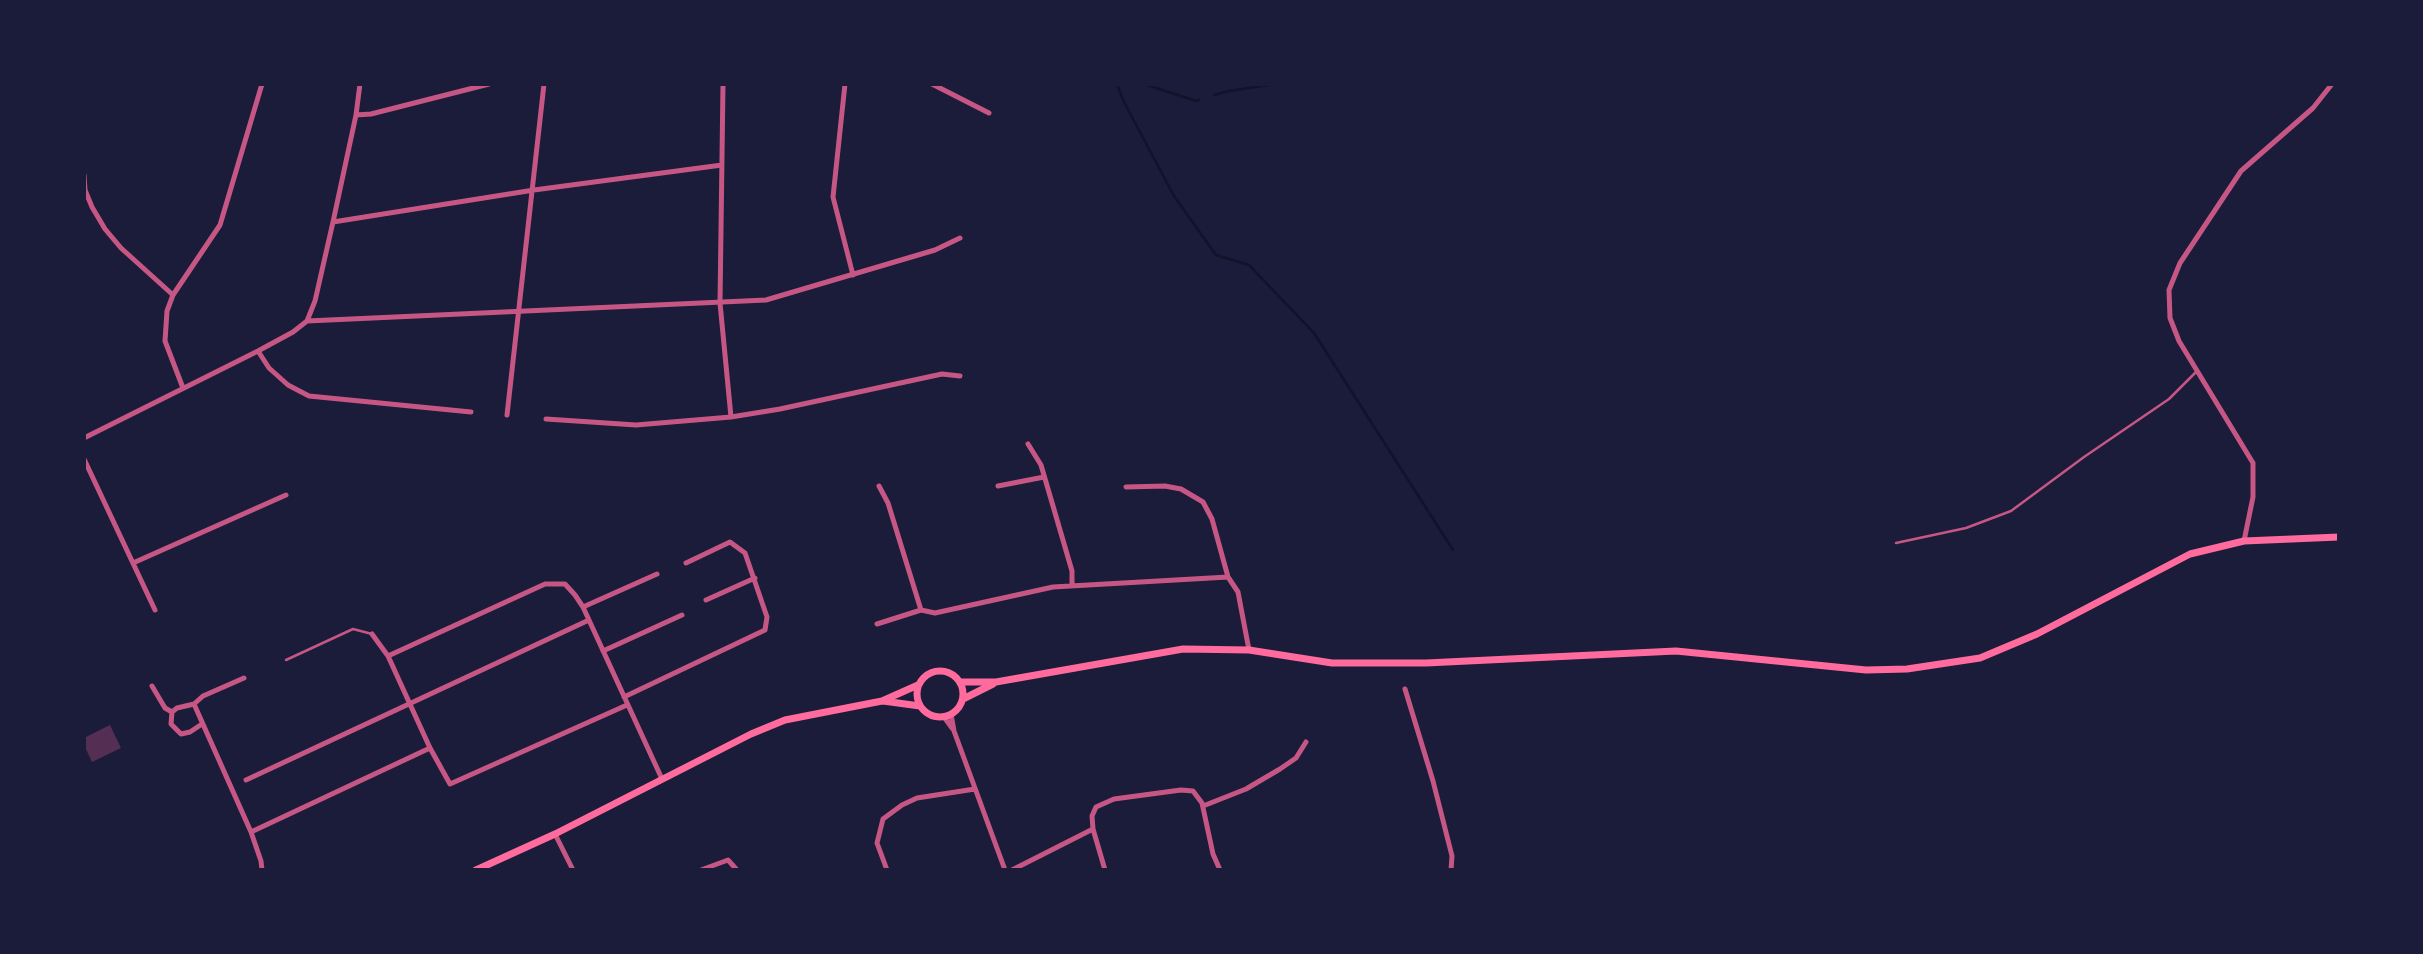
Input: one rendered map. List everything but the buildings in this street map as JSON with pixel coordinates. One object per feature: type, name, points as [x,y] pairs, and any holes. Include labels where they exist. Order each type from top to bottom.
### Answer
[{"type":"main road","points":[[476,870],[555,834],[751,734],[785,720],[882,701],[918,685],[929,673],[941,670],[952,674],[961,682],[996,682],[1183,649],[1250,650],[1332,663],[1426,663],[1676,651],[1866,670],[1908,669],[1980,658],[2037,634],[2190,554],[2244,541],[2339,537]]},
{"type":"main road","points":[[918,685],[920,706],[928,714],[948,715],[958,709],[963,699],[961,682]]},
{"type":"main road","points":[[963,699],[996,682]]},
{"type":"main road","points":[[882,701],[920,706]]},
{"type":"street","points":[[183,388],[165,341],[167,311],[173,295],[220,225],[262,84]]},
{"type":"street","points":[[84,438],[258,351],[307,321],[315,301],[333,222],[360,84]]},
{"type":"street","points":[[356,115],[371,114],[489,84]]},
{"type":"street","points":[[507,415],[544,84]]},
{"type":"street","points":[[723,84],[720,303],[731,417]]},
{"type":"street","points":[[845,84],[833,197],[853,275]]},
{"type":"street","points":[[932,84],[989,113]]},
{"type":"street","points":[[2244,541],[2253,497],[2253,463],[2179,341],[2170,318],[2169,290],[2180,263],[2241,171],[2313,108],[2332,84]]},
{"type":"street","points":[[333,222],[534,190],[722,165]]},
{"type":"street","points":[[84,175],[85,190],[92,208],[105,229],[121,248],[173,295]]},
{"type":"street","points":[[307,321],[766,300],[935,250],[960,238]]},
{"type":"street","points":[[258,351],[270,368],[288,385],[309,396],[471,412]]},
{"type":"street","points":[[546,419],[635,425],[731,417],[942,374],[960,376]]},
{"type":"street","points":[[1028,444],[1041,465],[1072,571],[1072,585]]},
{"type":"street","points":[[84,459],[155,610]]},
{"type":"street","points":[[998,486],[1044,477]]},
{"type":"street","points":[[879,486],[888,503],[921,610]]},
{"type":"street","points":[[1126,487],[1164,486],[1181,489],[1203,502],[1212,519],[1228,577],[1238,592],[1250,650]]},
{"type":"street","points":[[133,563],[286,495]]},
{"type":"street","points":[[624,698],[765,630],[767,617],[745,553],[730,542],[686,563]]},
{"type":"street","points":[[583,607],[657,574]]},
{"type":"street","points":[[877,624],[921,610],[935,613],[1053,587],[1228,577]]},
{"type":"street","points":[[706,600],[755,578]]},
{"type":"street","points":[[388,656],[545,584],[565,584],[583,607],[662,779]]},
{"type":"street","points":[[603,651],[682,615]]},
{"type":"street","points":[[246,780],[589,620]]},
{"type":"street","points":[[372,634],[388,656],[430,748],[450,784],[627,705]]},
{"type":"street","points":[[202,724],[181,734],[171,724],[172,712],[194,704],[203,696],[244,678]]},
{"type":"street","points":[[152,686],[165,708],[172,712]]},
{"type":"street","points":[[1405,689],[1433,781],[1452,856],[1451,870]]},
{"type":"street","points":[[194,704],[251,832],[262,870]]},
{"type":"street","points":[[948,715],[1005,870]]},
{"type":"street","points":[[1203,806],[1246,789],[1280,769],[1296,758],[1306,743]]},
{"type":"street","points":[[251,832],[430,748]]},
{"type":"street","points":[[887,870],[877,843],[883,819],[917,798],[975,789]]},
{"type":"street","points":[[1105,870],[1093,829],[1092,816],[1096,807],[1114,799],[1181,790],[1193,791],[1203,806],[1213,854],[1220,870]]},
{"type":"street","points":[[1012,870],[1093,829]]},
{"type":"street","points":[[555,834],[572,870]]},
{"type":"street","points":[[701,870],[728,860],[737,870]]},
{"type":"lane","points":[[1896,543],[1966,528],[2011,511],[2169,399],[2196,372]]},
{"type":"lane","points":[[286,660],[353,629],[372,634]]},
{"type":"waterway","points":[[1117,84],[1174,196],[1216,255],[1249,265],[1314,333],[1453,550]]},
{"type":"waterway","points":[[1144,84],[1199,100]]},
{"type":"waterway","points":[[1229,91],[1275,84]]},
{"type":"waterway","points":[[1214,95],[1229,91]]}]
